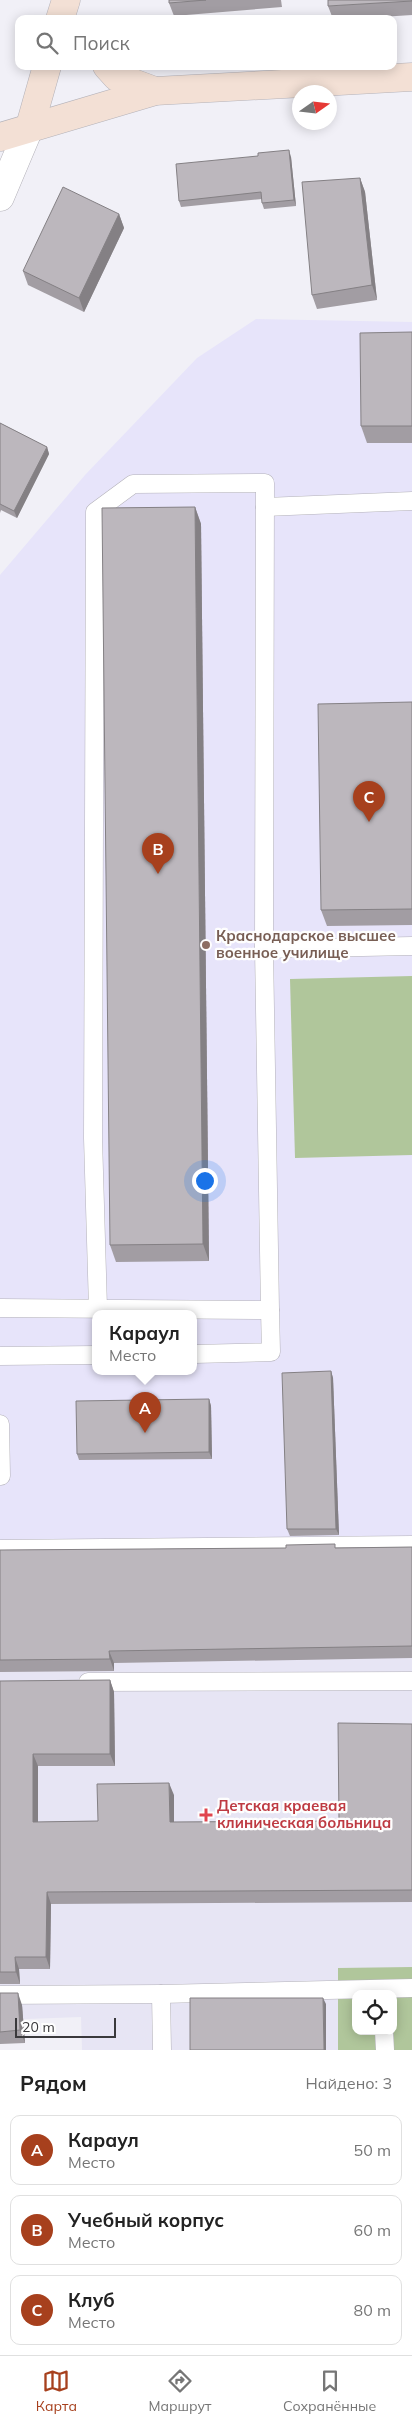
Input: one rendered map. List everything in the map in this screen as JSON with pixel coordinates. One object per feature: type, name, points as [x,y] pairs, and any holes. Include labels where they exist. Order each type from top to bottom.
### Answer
[{"type":"main road","points":[[61,15],[66,0]]},
{"type":"main road","points":[[77,0],[79,15]]},
{"type":"main road","points":[[30,126],[46,70]]},
{"type":"main road","points":[[111,70],[117,76],[155,91]]},
{"type":"main road","points":[[0,137],[30,126],[155,91],[412,77]]},
{"type":"street","points":[[0,197],[30,126]]},
{"type":"lane","points":[[98,1308],[94,1138],[95,512],[133,484],[265,483],[264,950],[271,1352],[197,1354]]},
{"type":"lane","points":[[265,507],[412,501]]},
{"type":"lane","points":[[264,950],[412,946]]},
{"type":"lane","points":[[0,1308],[270,1310]]},
{"type":"lane","points":[[0,1356],[92,1355]]},
{"type":"lane","points":[[0,1424],[1,1476]]},
{"type":"lane","points":[[0,1549],[412,1545]]},
{"type":"lane","points":[[69,1682],[412,1681]]},
{"type":"lane","points":[[392,1990],[412,1988]]},
{"type":"lane","points":[[0,1995],[352,1991]]},
{"type":"lane","points":[[161,1994],[162,2050]]},
{"type":"lane","points":[[384,2035],[384,2050]]},
{"type":"shaded area","name":"Краснодарское высшее военное училище","points":[[256,319],[412,322],[412,1632],[0,1637],[0,575],[85,475],[197,358]]},
{"type":"shaded area","name":"Детская краевая клиническая больница","points":[[412,1632],[412,2050],[82,2050],[81,2017],[0,2020],[0,1637]]},
{"type":"green space","points":[[412,976],[412,1155],[295,1158],[290,979]]},
{"type":"green space","points":[[412,1967],[412,2050],[338,2050],[338,1968]]},
{"type":"building","points":[[169,0],[206,0],[169,3]]},
{"type":"building","points":[[328,0],[412,0],[412,1],[328,6]]},
{"type":"building","points":[[289,150],[294,200],[262,203],[261,192],[179,201],[176,164],[258,156],[258,153]]},
{"type":"building","points":[[360,178],[372,285],[312,295],[302,182]]},
{"type":"building","points":[[63,187],[119,214],[79,298],[23,271]]},
{"type":"building","points":[[412,332],[412,426],[361,426],[360,333]]},
{"type":"building","points":[[0,423],[47,447],[14,511],[0,504]]},
{"type":"building","points":[[195,507],[203,1244],[110,1245],[102,508]]},
{"type":"building","points":[[412,702],[412,909],[321,910],[318,704]]},
{"type":"building","points":[[331,1371],[336,1529],[287,1529],[282,1373]]},
{"type":"building","points":[[209,1399],[209,1452],[77,1454],[76,1401]]},
{"type":"building","points":[[335,1544],[335,1548],[412,1547],[412,1646],[109,1651],[110,1659],[0,1660],[0,1550],[286,1548],[286,1545]]},
{"type":"building","points":[[110,1680],[110,1754],[33,1754],[33,1822],[98,1821],[97,1784],[169,1783],[170,1822],[339,1821],[338,1723],[412,1724],[412,1890],[47,1892],[46,1957],[15,1957],[16,1972],[0,1972],[0,1681]]},
{"type":"building","points":[[0,1993],[18,1993],[20,2030],[0,2032]]},
{"type":"building","points":[[190,1998],[323,1998],[324,2050],[190,2050]]},
{"type":"place","name":"Клуб","points":[[369,822]]},
{"type":"place","name":"Учебный корпус","points":[[158,874]]},
{"type":"place","name":"Краснодарское высшее военное училище","points":[[206,945]]},
{"type":"place","name":"Караул","points":[[145,1433]]},
{"type":"place","name":"Детская краевая клиническая больница","points":[[206,1815]]}]
